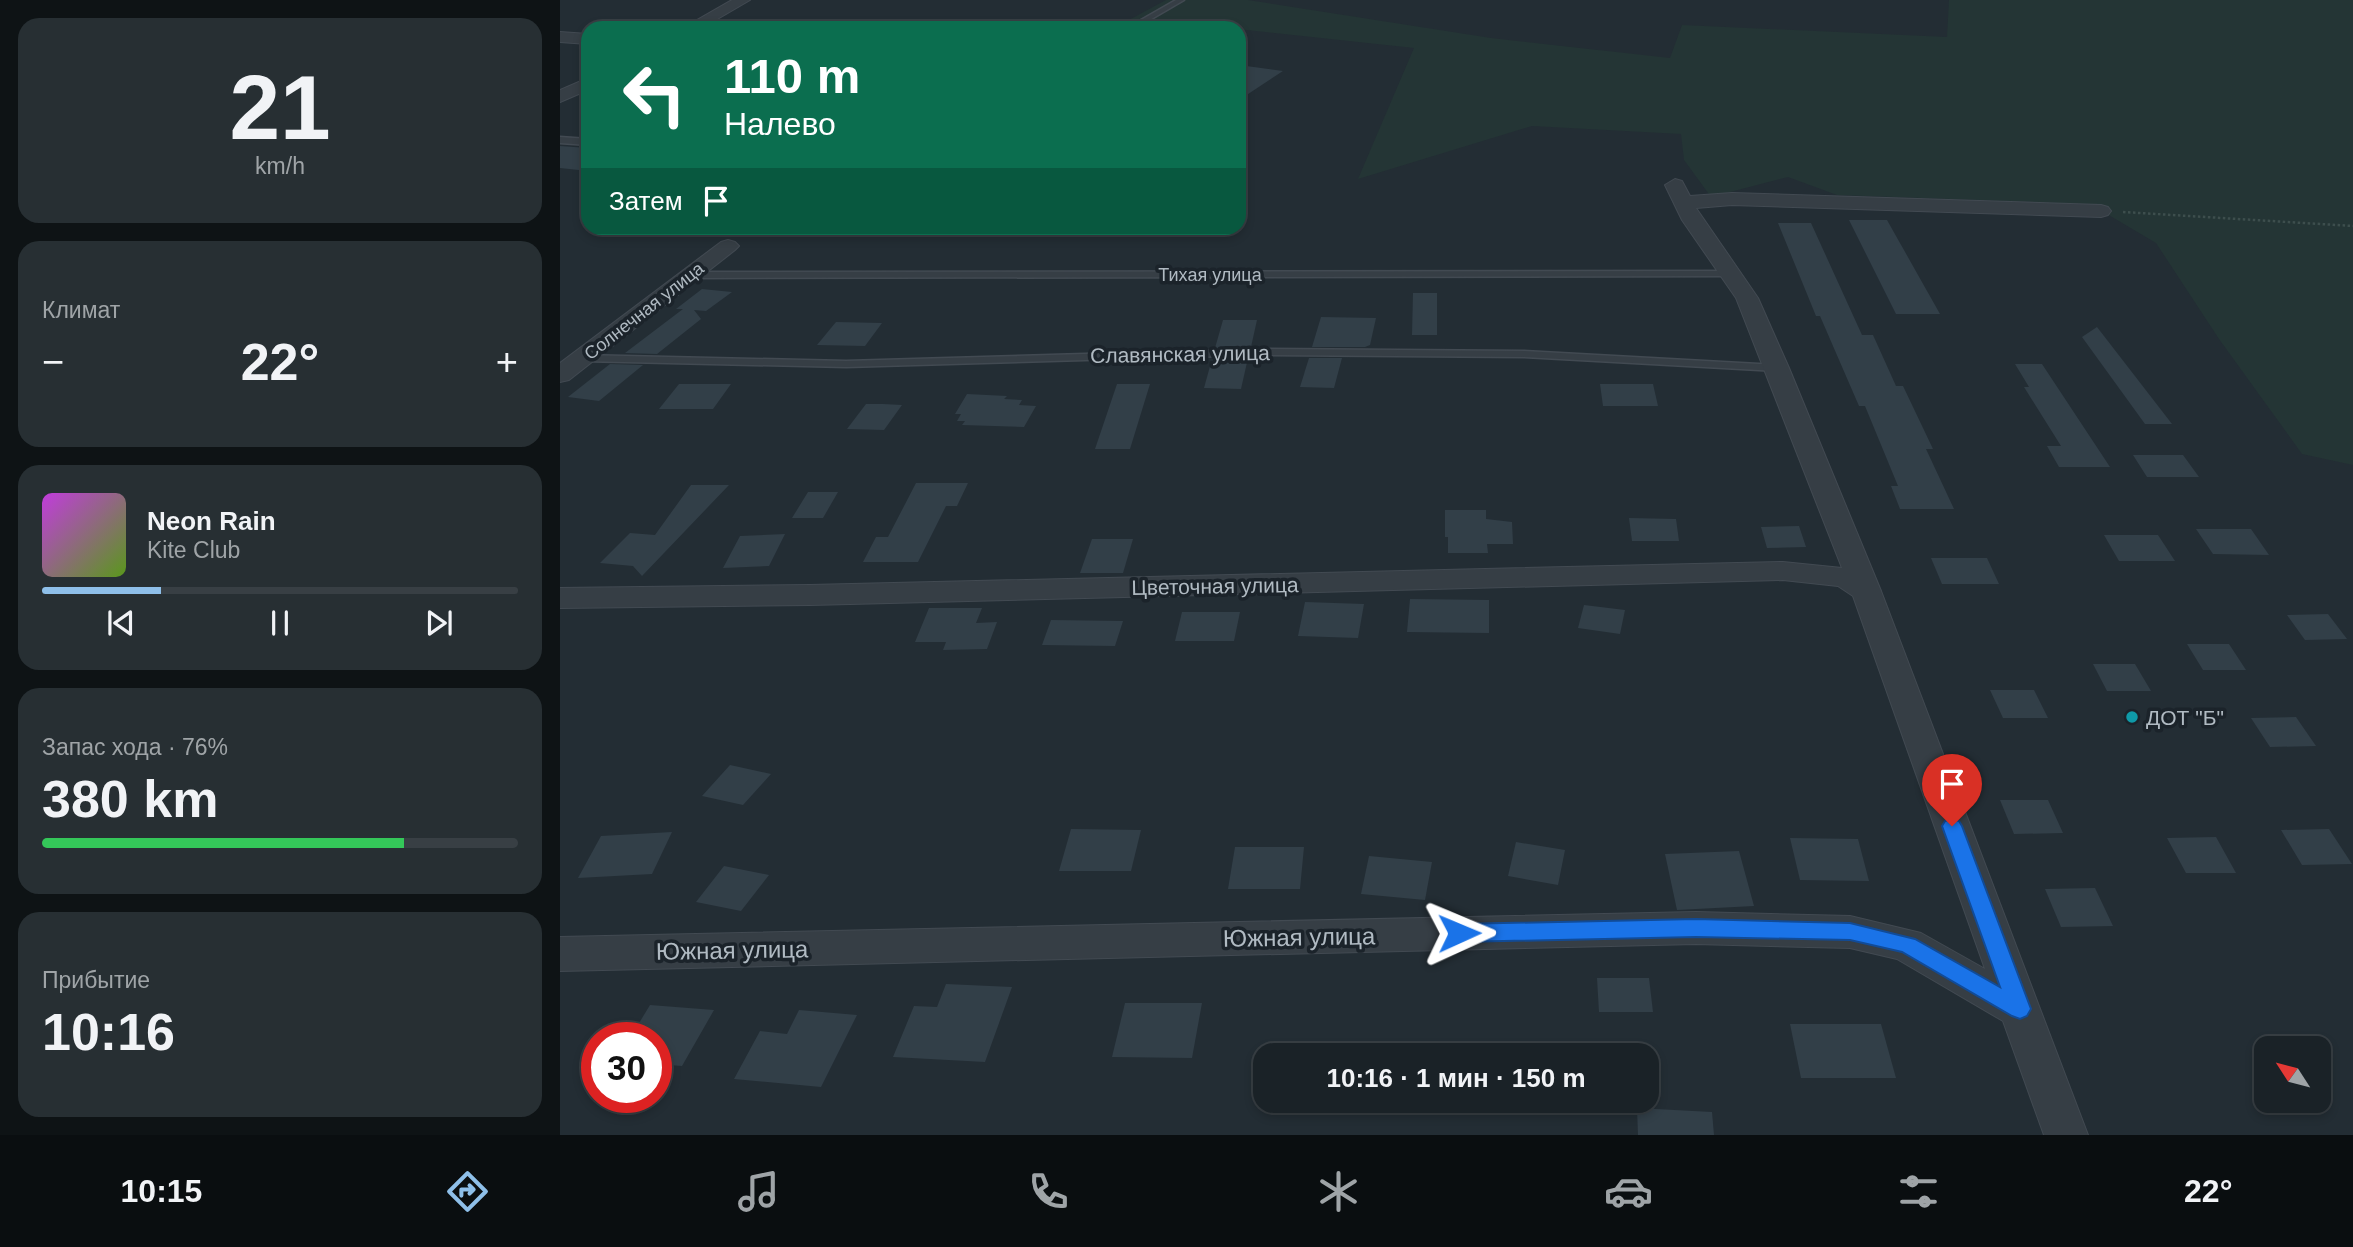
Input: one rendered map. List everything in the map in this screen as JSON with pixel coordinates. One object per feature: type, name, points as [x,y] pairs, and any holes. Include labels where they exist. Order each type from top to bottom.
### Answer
[{"type":"street","points":[[704,21],[743,0]]},
{"type":"street","points":[[560,37],[581,38]]},
{"type":"street","points":[[560,97],[581,86]]},
{"type":"street","points":[[2066,1135],[1866,591],[1777,368],[1747,298],[1692,220],[1679,194],[1732,199],[2101,211]]},
{"type":"street","name":"Солнечная улица","points":[[560,375],[571,357],[728,246]]},
{"type":"street","name":"Цветочная улица","points":[[560,598],[823,595],[1783,571],[1846,578],[1866,591]]},
{"type":"street","name":"Южная улица","points":[[560,954],[1696,928],[1850,932],[1907,945],[2020,1009]]},
{"type":"lane","points":[[1144,21],[1181,0]]},
{"type":"lane","points":[[560,140],[581,142]]},
{"type":"lane","name":"Тихая улица","points":[[690,275],[1730,274]]},
{"type":"lane","name":"Славянская улица","points":[[571,357],[846,364],[1257,352],[1524,354],[1777,368]]},
{"type":"path","points":[[2101,211],[2353,226]]},
{"type":"shaded area","points":[[1166,0],[1248,0],[1491,38],[1670,58],[1682,25],[1947,37],[1949,0],[2353,0],[2353,465],[2302,454],[2219,339],[2156,243],[2090,204],[1837,195],[1788,177],[1711,197],[1684,160],[1681,134],[1532,126],[1358,179],[1414,48],[1246,30],[1246,21],[1127,21]]},
{"type":"building","points":[[1246,66],[1283,71],[1246,95]]},
{"type":"building","points":[[560,146],[581,148],[581,170],[560,168]]},
{"type":"building","points":[[1849,220],[1887,220],[1940,314],[1896,314]]},
{"type":"building","points":[[1778,223],[1811,223],[1862,335],[1873,335],[1896,386],[1903,386],[1933,449],[1926,449],[1954,509],[1900,509],[1891,486],[1898,486],[1865,406],[1859,406],[1820,316],[1816,316]]},
{"type":"building","points":[[702,289],[732,292],[706,311],[694,310],[701,319],[657,354],[625,353],[683,309],[676,309]]},
{"type":"building","points":[[1413,293],[1437,293],[1437,335],[1412,335]]},
{"type":"building","points":[[1321,317],[1376,318],[1370,345],[1312,347]]},
{"type":"building","points":[[1223,320],[1257,320],[1251,347],[1215,348]]},
{"type":"building","points":[[836,322],[882,323],[865,346],[817,345]]},
{"type":"building","points":[[2097,327],[2172,424],[2145,424],[2082,337]]},
{"type":"building","points":[[1248,358],[1241,389],[1204,388],[1212,359]]},
{"type":"building","points":[[1309,358],[1342,358],[1334,388],[1300,387]]},
{"type":"building","points":[[610,364],[643,365],[599,401],[568,397]]},
{"type":"building","points":[[2015,364],[2042,364],[2110,467],[2059,467],[2047,446],[2061,446],[2024,387],[2029,387]]},
{"type":"building","points":[[679,384],[731,384],[713,409],[659,409]]},
{"type":"building","points":[[1117,384],[1150,384],[1130,449],[1095,449]]},
{"type":"building","points":[[1600,384],[1653,384],[1658,406],[1603,406]]},
{"type":"building","points":[[967,394],[1007,396],[1004,399],[1022,400],[1019,405],[1036,406],[1024,427],[962,425],[965,421],[957,421],[961,414],[955,414]]},
{"type":"building","points":[[866,404],[902,405],[884,430],[847,429]]},
{"type":"building","points":[[2133,455],[2183,455],[2199,477],[2147,477]]},
{"type":"building","points":[[916,483],[968,483],[957,506],[946,506],[918,562],[863,562],[876,537],[888,537]]},
{"type":"building","points":[[691,485],[729,485],[642,576],[633,566],[600,563],[630,533],[655,535]]},
{"type":"building","points":[[808,492],[838,492],[823,518],[792,518]]},
{"type":"building","points":[[1445,510],[1486,510],[1486,519],[1512,522],[1513,544],[1487,544],[1488,553],[1448,553]]},
{"type":"building","points":[[1629,518],[1676,519],[1679,541],[1632,541]]},
{"type":"building","points":[[1799,526],[1806,547],[1767,548],[1761,527]]},
{"type":"building","points":[[2196,529],[2251,529],[2269,555],[2213,554]]},
{"type":"building","points":[[785,534],[769,566],[723,568],[740,536]]},
{"type":"building","points":[[2104,535],[2158,535],[2175,561],[2119,561]]},
{"type":"building","points":[[1092,539],[1133,539],[1123,573],[1080,573]]},
{"type":"building","points":[[1931,558],[1987,558],[1999,584],[1942,584]]},
{"type":"building","points":[[1410,599],[1489,600],[1489,633],[1407,632]]},
{"type":"building","points":[[1305,602],[1364,604],[1358,638],[1298,636]]},
{"type":"building","points":[[1584,605],[1625,610],[1620,634],[1578,628]]},
{"type":"building","points":[[929,608],[982,608],[976,623],[997,622],[987,649],[943,650],[946,642],[915,642]]},
{"type":"building","points":[[1182,612],[1240,612],[1234,641],[1175,641]]},
{"type":"building","points":[[2328,614],[2347,639],[2305,640],[2287,615]]},
{"type":"building","points":[[1051,620],[1123,621],[1115,646],[1042,645]]},
{"type":"building","points":[[2187,644],[2229,644],[2246,670],[2203,670]]},
{"type":"building","points":[[2093,664],[2135,664],[2151,691],[2107,691]]},
{"type":"building","points":[[1990,690],[2034,690],[2048,718],[2003,718]]},
{"type":"building","points":[[2296,717],[2316,746],[2270,747],[2251,718]]},
{"type":"building","points":[[730,765],[771,774],[743,805],[702,796]]},
{"type":"building","points":[[2000,800],[2048,800],[2063,833],[2014,834]]},
{"type":"building","points":[[1071,829],[1141,830],[1131,871],[1059,871]]},
{"type":"building","points":[[2329,829],[2352,864],[2302,865],[2281,830]]},
{"type":"building","points":[[672,832],[652,874],[578,878],[601,836]]},
{"type":"building","points":[[2216,837],[2236,873],[2186,873],[2167,838]]},
{"type":"building","points":[[1790,838],[1858,839],[1869,881],[1800,880]]},
{"type":"building","points":[[1516,842],[1565,850],[1558,885],[1508,876]]},
{"type":"building","points":[[1235,847],[1304,847],[1300,889],[1228,889]]},
{"type":"building","points":[[1739,851],[1754,906],[1677,910],[1665,854]]},
{"type":"building","points":[[1369,856],[1432,862],[1425,900],[1361,894]]},
{"type":"building","points":[[724,866],[769,875],[741,911],[696,902]]},
{"type":"building","points":[[2095,888],[2113,926],[2061,927],[2045,889]]},
{"type":"building","points":[[1597,978],[1649,978],[1653,1012],[1599,1012]]},
{"type":"building","points":[[946,984],[1012,987],[985,1062],[893,1057],[914,1006],[937,1007]]},
{"type":"building","points":[[1125,1003],[1202,1003],[1192,1058],[1112,1057]]},
{"type":"building","points":[[650,1005],[714,1010],[682,1066],[672,1065],[672,1022],[640,1022]]},
{"type":"building","points":[[799,1010],[857,1015],[821,1087],[734,1079],[760,1031],[787,1034]]},
{"type":"building","points":[[1790,1024],[1881,1024],[1896,1078],[1801,1078]]},
{"type":"building","points":[[1659,1109],[1712,1112],[1714,1135],[1638,1135],[1637,1113],[1659,1113]]},
{"type":"place","name":"ДОТ \"Б\"","points":[[2132,717]]},
{"type":"route","points":[[1459,933],[1696,928],[1850,932],[1907,945],[2020,1009],[1952,826]]}]
